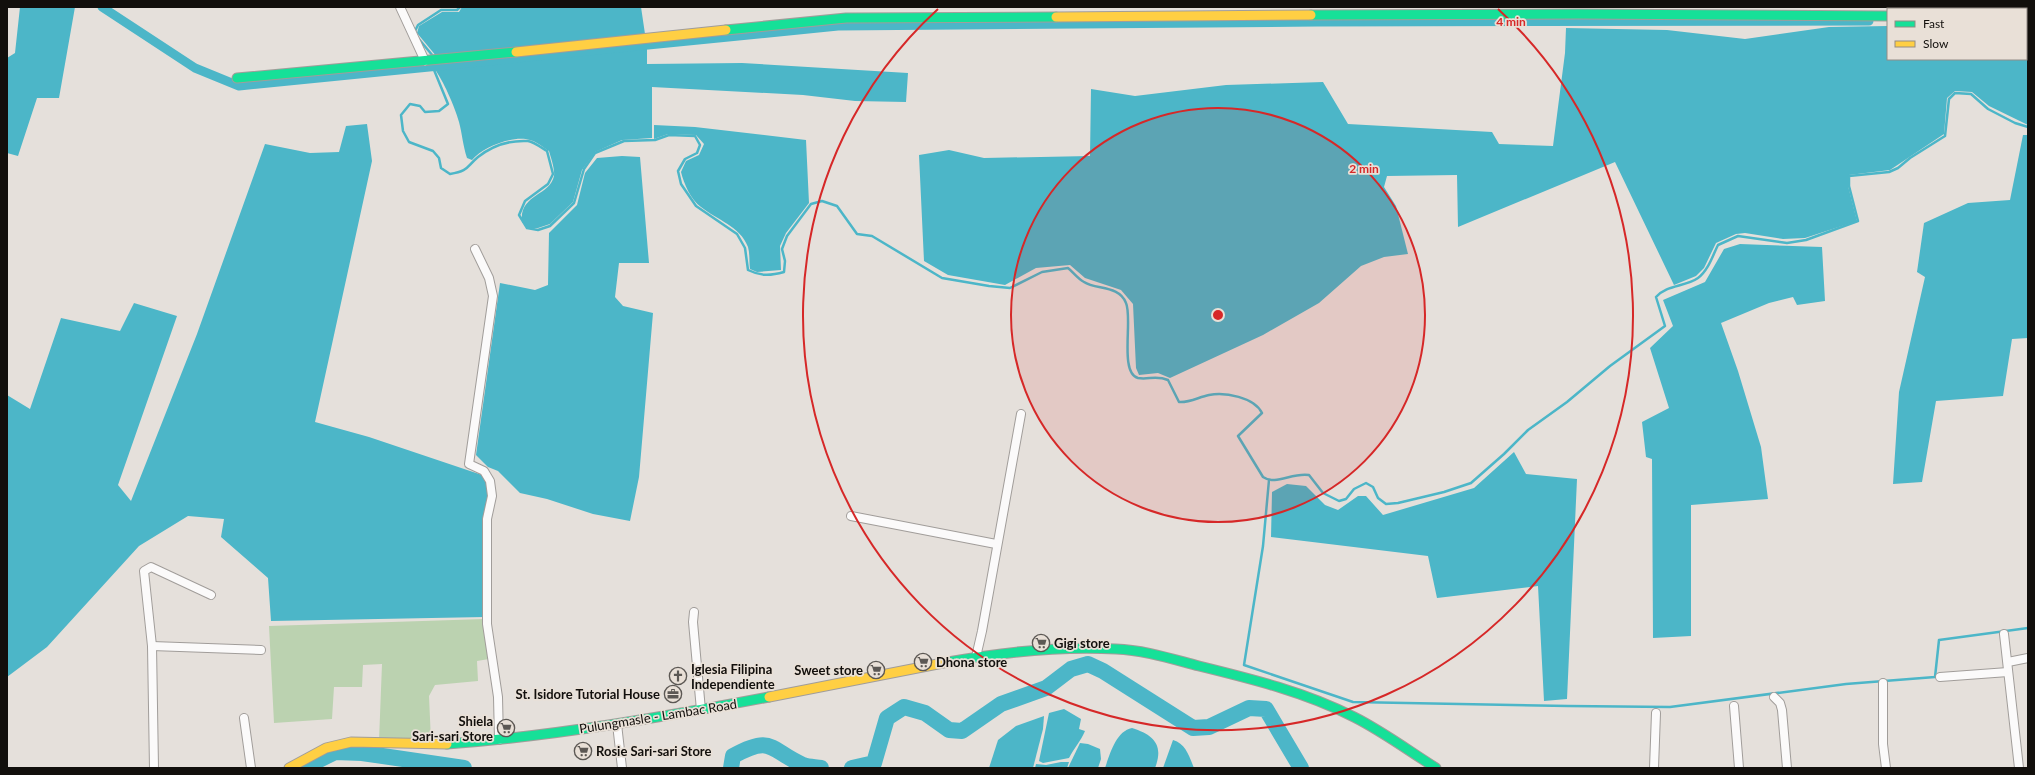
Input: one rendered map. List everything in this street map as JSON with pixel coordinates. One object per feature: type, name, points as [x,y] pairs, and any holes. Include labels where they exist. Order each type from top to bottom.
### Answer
[{"type":"street","points":[[400,7],[431,60]]},
{"type":"street","points":[[237,78],[846,18],[1562,14],[1887,16]]},
{"type":"street","points":[[475,249],[489,278],[493,296],[469,464],[484,471],[490,482],[492,496],[487,519],[487,624],[498,697],[499,740]]},
{"type":"street","points":[[976,657],[1021,414]]},
{"type":"street","points":[[851,516],[996,544]]},
{"type":"street","points":[[154,768],[152,646],[144,575],[147,568],[155,568],[211,595]]},
{"type":"street","points":[[694,612],[692,622],[701,710]]},
{"type":"street","points":[[2004,634],[2019,768]]},
{"type":"street","points":[[152,646],[262,650]]},
{"type":"street","name":"Pulungmasle - Lambac Road","points":[[289,768],[326,748],[351,742],[434,745],[499,740],[617,724],[701,710],[976,657],[1047,649],[1117,649],[1148,653],[1227,672],[1307,696],[1355,717],[1436,768]]},
{"type":"street","points":[[2008,662],[2028,658]]},
{"type":"street","points":[[1940,677],[2008,672]]},
{"type":"street","points":[[1883,683],[1886,768]]},
{"type":"street","points":[[1774,697],[1780,703],[1782,710],[1787,768]]},
{"type":"street","points":[[1734,706],[1739,768]]},
{"type":"street","points":[[1654,768],[1656,713]]},
{"type":"street","points":[[244,718],[251,768]]},
{"type":"street","points":[[617,724],[622,768]]},
{"type":"green space","points":[[484,619],[489,659],[477,661],[478,681],[435,685],[429,696],[431,741],[379,741],[382,664],[363,665],[362,687],[334,687],[332,719],[274,723],[269,626]]},
{"type":"water","points":[[20,7],[75,7],[59,98],[37,98],[18,156],[7,153],[7,58],[15,53]]},
{"type":"water","points":[[462,7],[641,7],[645,34],[437,57],[417,33],[419,26],[442,12],[459,12]]},
{"type":"water","points":[[2027,20],[2028,125],[1989,106],[1972,92],[1955,91],[1947,98],[1944,134],[1890,170],[1849,175],[1848,186],[1857,221],[1805,238],[1783,239],[1745,233],[1736,234],[1716,243],[1704,268],[1696,276],[1674,285],[1615,162],[1458,227],[1457,175],[1387,176],[1384,187],[1396,206],[1408,254],[1384,257],[1361,266],[1319,303],[1263,335],[1170,378],[1158,373],[1139,375],[1136,368],[1133,304],[1121,290],[1085,278],[1070,265],[1036,268],[1005,285],[948,275],[924,261],[919,155],[949,150],[984,158],[1090,156],[1091,89],[1135,96],[1226,85],[1323,82],[1348,124],[1492,132],[1499,144],[1553,146],[1565,53],[1566,28],[1667,30],[1745,39],[1829,27],[1887,26],[1887,60],[2027,60]]},
{"type":"water","points":[[647,46],[647,64],[742,63],[908,73],[906,102],[855,101],[803,95],[652,87],[652,138],[622,140],[595,152],[582,170],[573,202],[550,224],[538,228],[528,228],[522,222],[522,213],[525,206],[530,200],[547,188],[554,176],[549,151],[532,141],[515,139],[499,143],[483,151],[472,160],[467,158],[455,109],[445,86],[434,68]]},
{"type":"water","points":[[367,124],[372,161],[315,422],[369,437],[482,475],[488,482],[489,496],[485,617],[271,621],[268,578],[221,537],[224,519],[188,516],[139,546],[47,647],[7,677],[7,395],[30,409],[61,318],[120,331],[134,303],[177,316],[118,485],[131,501],[197,334],[265,144],[310,153],[339,152],[346,126]]},
{"type":"water","points":[[654,125],[695,127],[806,140],[809,203],[786,233],[780,246],[781,270],[757,272],[750,269],[748,247],[740,234],[728,224],[707,212],[697,204],[691,196],[681,172],[686,161],[699,155],[704,144],[696,135],[668,134],[654,139]]},
{"type":"water","points":[[2023,135],[2028,135],[2028,338],[2012,339],[2003,396],[1936,401],[1922,482],[1893,484],[1899,392],[1925,277],[1917,272],[1924,223],[1968,203],[2010,200]]},
{"type":"water","points":[[622,156],[640,157],[649,263],[619,263],[615,297],[623,306],[653,313],[639,477],[630,521],[593,514],[547,499],[520,493],[498,471],[488,467],[476,455],[500,283],[535,290],[548,285],[549,233],[577,205],[585,173],[597,158]]},
{"type":"water","points":[[1740,244],[1822,247],[1825,301],[1797,305],[1793,297],[1769,303],[1721,323],[1738,371],[1761,447],[1768,499],[1691,505],[1691,636],[1653,638],[1652,459],[1646,457],[1642,422],[1669,408],[1650,348],[1673,326],[1663,300],[1705,282],[1724,249]]},
{"type":"water","points":[[1514,452],[1526,474],[1577,479],[1567,699],[1544,701],[1538,586],[1437,598],[1428,556],[1271,537],[1272,492],[1287,484],[1306,486],[1325,505],[1338,510],[1358,496],[1366,496],[1383,515],[1474,488]]},
{"type":"water","points":[[1064,709],[1081,719],[1079,729],[1085,731],[1069,758],[1043,763],[1039,761],[1049,713]]},
{"type":"water","points":[[1044,716],[1043,729],[1033,768],[989,768],[998,740],[1016,726]]},
{"type":"water","points":[[1132,728],[1146,734],[1155,742],[1158,753],[1155,768],[1105,768],[1114,744],[1118,738],[1126,730]]},
{"type":"water","points":[[1173,740],[1184,747],[1194,768],[1163,768]]},
{"type":"water","points":[[1080,743],[1088,744],[1100,749],[1101,759],[1098,768],[1068,768]]},
{"type":"water","points":[[1069,762],[1067,768],[1035,768],[1036,764],[1046,765]]},
{"type":"waterway","points":[[102,7],[195,68],[239,86],[838,26],[1317,22],[1869,21]]},
{"type":"waterway","points":[[414,33],[418,25],[441,10],[457,10],[460,7]]},
{"type":"waterway","points":[[418,38],[433,56]]},
{"type":"waterway","points":[[432,65],[448,104],[439,111],[425,112],[420,106],[410,104],[401,115],[403,131],[409,142],[433,151],[439,158],[441,168],[450,174],[464,170],[483,153],[508,143],[528,141],[547,151],[553,174],[548,184],[525,201],[519,215],[527,228],[538,230],[550,226],[574,203],[584,169],[595,153],[624,141],[655,140],[669,135],[695,136],[700,145],[697,153],[685,159],[678,171],[681,184],[696,206],[737,234],[745,248],[748,270],[765,275],[784,272],[785,261],[782,249],[787,236],[811,204],[822,201],[837,206],[857,234],[872,236],[942,278],[1010,288],[1042,272],[1068,268],[1084,282],[1113,291],[1123,297],[1128,310],[1128,356],[1132,374],[1138,378],[1160,378],[1168,380],[1179,402],[1190,401],[1209,395],[1223,394],[1246,399],[1258,408],[1262,413],[1238,436],[1263,477],[1279,480],[1296,475],[1309,475],[1323,493],[1339,501],[1346,499],[1354,489],[1366,483],[1373,487],[1378,498],[1386,504],[1398,503],[1444,492],[1471,483],[1504,454],[1528,430],[1567,402],[1610,366],[1665,326],[1656,297],[1665,290],[1693,281],[1702,275],[1718,245],[1738,236],[1787,243],[1806,240],[1858,221],[1849,186],[1849,176],[1889,172],[1898,168],[1910,158],[1945,136],[1949,99],[1955,93],[1971,94],[1988,109],[2015,123],[2028,127]]},
{"type":"waterway","points":[[1269,480],[1263,546],[1244,665],[1353,702],[1670,707],[1846,684],[1935,677],[1939,640],[2028,628]]},
{"type":"waterway","points":[[852,768],[874,763],[887,718],[904,707],[925,713],[949,730],[962,731],[1001,704],[1046,688],[1071,669],[1088,664],[1103,671],[1193,728],[1209,727],[1249,708],[1266,709],[1301,768]]},
{"type":"waterway","points":[[731,768],[733,756],[746,749],[764,745],[803,765],[821,768]]},
{"type":"waterway","points":[[303,768],[335,752],[362,753],[464,768]]},
{"type":"traffic: fast","points":[[1311,15],[1578,14],[1887,16]]},
{"type":"traffic: fast","points":[[726,30],[846,18],[1056,17]]},
{"type":"traffic: fast","points":[[237,78],[516,52]]},
{"type":"traffic: fast","points":[[948,662],[990,655],[1074,648],[1116,649],[1147,653],[1258,681],[1317,700],[1354,717],[1436,768]]},
{"type":"traffic: fast","points":[[447,744],[487,741],[568,731],[689,712],[769,697]]},
{"type":"traffic: slow","points":[[1056,17],[1311,15]]},
{"type":"traffic: slow","points":[[516,52],[726,30]]},
{"type":"traffic: slow","points":[[769,697],[948,662]]},
{"type":"traffic: slow","points":[[289,768],[326,748],[351,742],[447,744]]},
{"type":"place","name":"Gigi store","points":[[1041,643]]},
{"type":"place","name":"Dhona store","points":[[923,662]]},
{"type":"place","name":"Sweet store","points":[[876,670]]},
{"type":"place","name":"Iglesia Filipina Independiente","points":[[678,676]]},
{"type":"place","name":"St. Isidore Tutorial House","points":[[673,694]]},
{"type":"place","name":"Shiela Sari-sari Store","points":[[506,728]]},
{"type":"place","name":"Rosie Sari-sari Store","points":[[583,751]]}]
